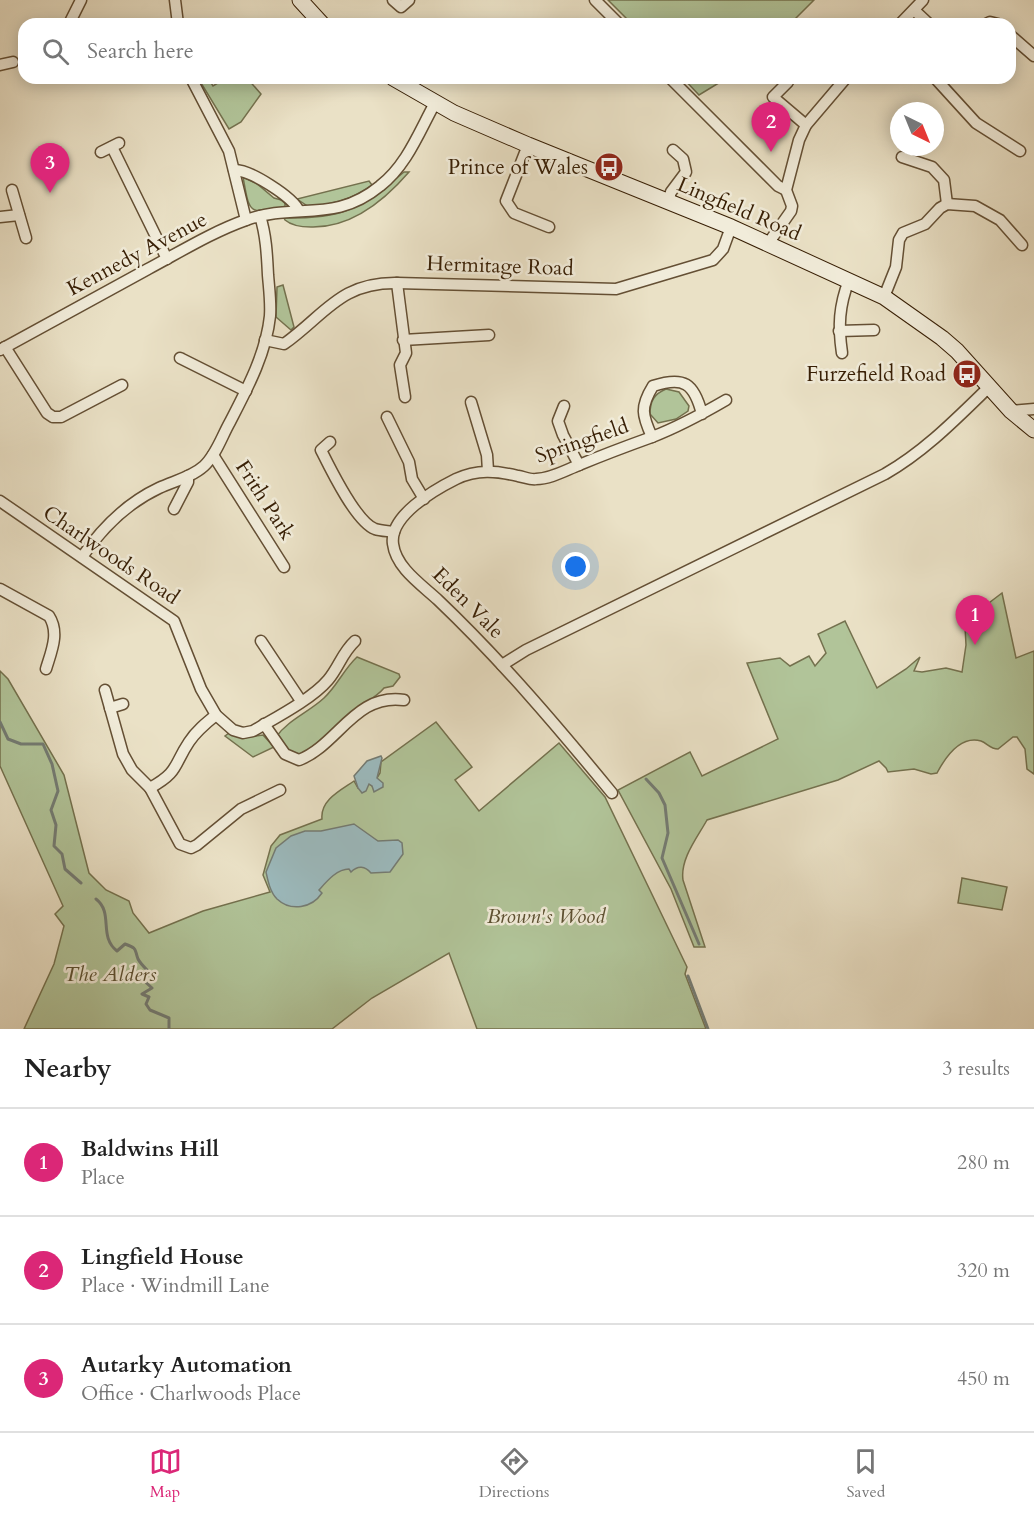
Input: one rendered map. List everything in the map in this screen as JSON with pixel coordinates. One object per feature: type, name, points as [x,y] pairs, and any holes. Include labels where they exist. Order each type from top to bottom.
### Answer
[{"type":"street","points":[[72,18],[81,0]]},
{"type":"street","points":[[175,0],[177,18]]},
{"type":"street","points":[[300,0],[316,18]]},
{"type":"street","points":[[393,0],[401,7],[409,0]]},
{"type":"street","points":[[595,0],[613,18]]},
{"type":"street","points":[[906,18],[923,0]]},
{"type":"street","points":[[914,10],[923,18]]},
{"type":"street","points":[[1016,40],[1034,56]]},
{"type":"street","points":[[0,65],[14,62]]},
{"type":"street","points":[[194,84],[220,132],[234,171],[246,220]]},
{"type":"street","name":"Lingfield Road","points":[[403,84],[435,103],[528,145],[731,227],[884,297],[942,338],[1011,411],[1034,430]]},
{"type":"street","points":[[676,84],[778,186],[786,190]]},
{"type":"street","points":[[786,84],[773,97],[806,125]]},
{"type":"street","points":[[769,245],[792,211],[786,190],[799,140],[806,125],[841,84]]},
{"type":"street","points":[[940,84],[976,123],[1020,151]]},
{"type":"street","name":"Kennedy Avenue","points":[[2,349],[167,259],[246,220],[283,211],[326,211],[359,201],[380,186],[403,163],[435,103]]},
{"type":"street","points":[[101,152],[116,145],[167,259]]},
{"type":"street","points":[[528,145],[506,201],[514,213],[549,227]]},
{"type":"street","points":[[668,201],[671,192],[686,172],[683,159],[672,150]]},
{"type":"street","points":[[902,157],[932,167],[944,180],[947,204]]},
{"type":"street","points":[[234,171],[246,172],[291,200],[299,211]]},
{"type":"street","points":[[12,190],[26,238]]},
{"type":"street","points":[[884,297],[899,257],[899,240],[903,233],[926,224],[940,208],[947,204],[975,206],[1000,220],[1022,245]]},
{"type":"street","points":[[0,217],[20,215]]},
{"type":"street","points":[[82,557],[103,528],[138,499],[188,476],[204,466],[213,455],[246,391],[265,340],[270,314],[265,233],[260,216]]},
{"type":"street","name":"Hermitage Road","points":[[265,340],[284,344],[339,298],[370,284],[616,289],[712,260],[723,249],[731,227]]},
{"type":"street","points":[[842,353],[839,331],[841,305],[849,280]]},
{"type":"street","points":[[397,283],[406,353],[400,365],[405,398]]},
{"type":"street","points":[[839,331],[874,330]]},
{"type":"street","points":[[404,339],[489,335]]},
{"type":"street","points":[[2,349],[47,413],[53,417],[61,417],[122,385]]},
{"type":"street","points":[[180,358],[246,391]]},
{"type":"street","name":"Springfield","points":[[652,437],[643,417],[645,399],[653,386],[669,381],[681,381],[691,387],[698,399],[702,414]]},
{"type":"street","points":[[502,665],[526,650],[885,474],[909,460],[931,443],[989,387]]},
{"type":"street","name":"Springfield","points":[[394,532],[400,520],[409,510],[456,479],[488,471],[536,479],[560,473],[676,428],[726,400]]},
{"type":"street","points":[[471,402],[487,454],[488,471]]},
{"type":"street","points":[[564,406],[558,421],[579,465]]},
{"type":"street","points":[[1011,411],[1034,409]]},
{"type":"street","points":[[387,417],[410,462],[412,479],[423,499]]},
{"type":"street","points":[[330,442],[321,450],[362,519],[375,529],[394,532]]},
{"type":"street","name":"Frith Park","points":[[213,455],[284,567]]},
{"type":"street","points":[[174,508],[188,482],[188,476]]},
{"type":"street","name":"Charlwoods Road","points":[[0,501],[174,621],[201,689],[216,715],[233,730],[253,731],[317,691],[329,679],[343,653],[355,640]]},
{"type":"street","name":"Eden Vale","points":[[394,532],[393,543],[396,555],[405,569],[502,665],[612,793]]},
{"type":"street","points":[[0,589],[49,616],[54,624],[54,640],[46,669]]},
{"type":"street","points":[[261,641],[301,701]]},
{"type":"street","points":[[105,690],[123,754],[132,770],[150,788],[176,839],[185,848],[191,848],[241,809],[280,790]]},
{"type":"street","points":[[264,724],[285,754],[298,760],[311,755],[363,708],[392,699],[404,700]]},
{"type":"street","points":[[110,708],[123,704]]},
{"type":"street","points":[[150,788],[165,780],[175,770],[190,740],[216,715]]},
{"type":"green space","points":[[608,0],[814,0],[796,18],[626,18]]},
{"type":"green space","points":[[202,84],[213,86],[216,84],[252,84],[261,94],[241,122],[229,129]]},
{"type":"green space","points":[[689,84],[717,84],[699,95]]},
{"type":"green space","points":[[404,172],[409,172],[389,193],[353,218],[325,226],[304,227],[291,224],[284,218],[322,216],[350,209],[375,195]]},
{"type":"green space","points":[[243,177],[256,183],[274,198],[285,201],[285,207],[263,210],[252,208],[249,205]]},
{"type":"green space","points":[[369,181],[372,185],[364,190],[335,202],[309,207],[297,199]]},
{"type":"green space","points":[[283,285],[294,327],[291,330],[276,317],[277,287]]},
{"type":"green space","points":[[666,389],[679,392],[689,406],[688,411],[676,419],[658,423],[650,414],[651,405],[658,393]]},
{"type":"green space","points":[[1002,593],[1016,658],[1034,651],[1034,774],[1027,769],[1025,749],[1017,737],[1013,737],[998,749],[973,740],[966,741],[954,749],[937,773],[931,774],[914,769],[888,772],[879,761],[838,780],[707,820],[690,849],[683,872],[683,880],[705,947],[694,947],[671,889],[618,790],[690,752],[702,776],[778,739],[747,663],[780,658],[790,666],[809,656],[815,666],[826,653],[818,634],[845,621],[877,688],[920,657],[914,671],[946,668],[962,672],[966,645],[965,626],[981,609]]},
{"type":"green space","points":[[357,657],[399,674],[400,677],[393,686],[384,688],[351,713],[306,755],[292,755],[276,737],[286,726],[324,698]]},
{"type":"green space","name":"Brown's Wood","points":[[0,671],[8,679],[64,775],[89,873],[106,890],[129,901],[133,913],[149,933],[203,911],[270,892],[263,875],[271,846],[280,835],[322,819],[324,806],[328,801],[354,781],[358,788],[369,784],[372,786],[380,773],[381,762],[436,722],[472,767],[455,780],[479,811],[559,743],[605,797],[687,967],[685,974],[706,1029],[477,1029],[449,953],[372,998],[332,1029],[24,1029],[54,964],[64,926],[55,914],[63,906],[0,766]]},
{"type":"green space","points":[[229,733],[243,738],[263,735],[274,747],[253,757],[225,736]]},
{"type":"green space","points":[[962,878],[1007,887],[1002,910],[958,903]]},
{"type":"water","points":[[381,756],[377,778],[383,783],[383,787],[374,792],[369,784],[366,791],[362,793],[354,776],[367,761]]},
{"type":"water","points":[[354,824],[378,841],[398,840],[402,843],[403,854],[390,872],[371,873],[361,867],[351,872],[349,869],[336,873],[319,890],[322,893],[318,898],[307,905],[289,906],[277,899],[271,890],[266,872],[276,848],[291,836],[305,831],[321,831]]},
{"type":"waterway","points":[[0,722],[8,739],[21,744],[43,744],[52,764],[58,791],[51,810],[56,825],[54,846],[62,854],[65,869],[81,883]]},
{"type":"waterway","points":[[646,779],[659,793],[665,805],[668,833],[662,858],[699,944]]},
{"type":"waterway","points":[[96,899],[104,911],[111,945],[117,951],[125,944],[134,948],[139,961],[148,971],[141,978],[152,988],[142,994],[149,997],[146,1004],[150,1010],[169,1018],[169,1029]]},
{"type":"waterway","points":[[688,976],[708,1029]]},
{"type":"place","name":"Lingfield House","points":[[771,152]]},
{"type":"place","name":"Prince of Wales","points":[[609,167]]},
{"type":"place","name":"Autarky Automation","points":[[50,193]]},
{"type":"place","name":"Furzefield Road","points":[[967,374]]},
{"type":"place","name":"Baldwins Hill","points":[[975,645]]},
{"type":"park label","name":"The Alders","points":[[110,974]]}]
